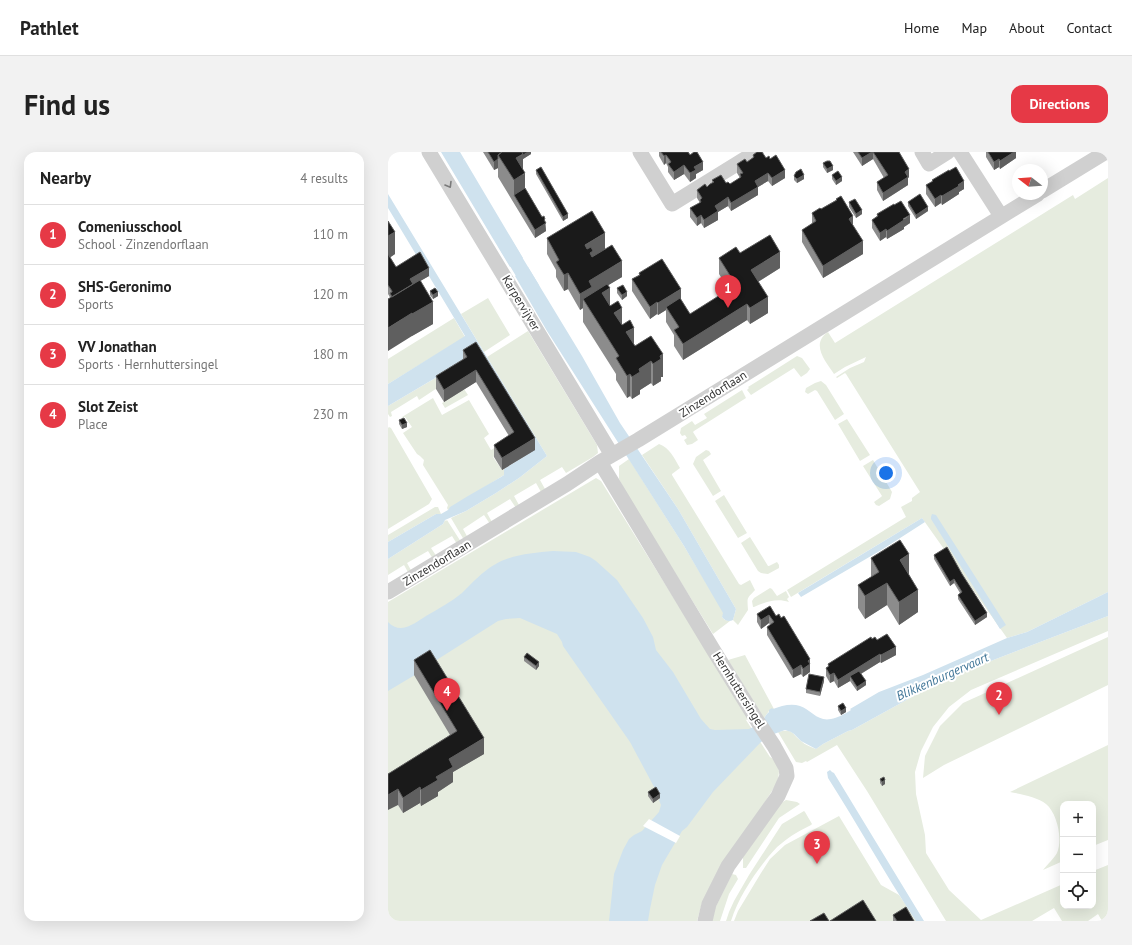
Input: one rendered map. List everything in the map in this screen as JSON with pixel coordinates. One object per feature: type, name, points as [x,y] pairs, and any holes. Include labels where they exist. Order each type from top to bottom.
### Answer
[{"type":"street","name":"Karpervijver","points":[[429,152],[610,456]]},
{"type":"street","points":[[640,152],[672,204],[756,152]]},
{"type":"street","points":[[922,152],[929,164],[948,152]]},
{"type":"street","points":[[960,152],[1002,216]]},
{"type":"street","points":[[1048,187],[1106,152]]},
{"type":"street","name":"Zinzendorflaan","points":[[388,592],[567,484],[610,456],[1028,200]]},
{"type":"street","name":"Hernhuttersingel","points":[[610,456],[714,651],[786,768],[787,776],[778,796],[728,866],[709,904],[705,921]]},
{"type":"shaded area","points":[[1108,178],[1108,592],[1027,632],[1007,638],[922,518],[791,597],[787,590],[906,517],[901,507],[912,501],[912,498],[920,492],[846,374],[845,373],[837,378],[836,377],[850,368],[864,362],[866,357],[834,374],[821,353],[820,342],[823,337],[828,332],[835,343],[1073,195],[1075,199]]},
{"type":"shaded area","points":[[488,298],[510,335],[484,352],[461,314]]},
{"type":"shaded area","points":[[454,318],[465,337],[388,384],[388,359]]},
{"type":"shaded area","points":[[528,331],[597,445],[598,453],[566,473],[562,467],[540,480],[545,489],[541,492],[536,483],[514,496],[519,505],[516,508],[510,499],[487,513],[492,522],[490,524],[484,515],[463,529],[468,538],[464,540],[451,518],[496,493],[519,478],[547,456],[487,357]]},
{"type":"shaded area","points":[[797,356],[802,358],[810,369],[807,373],[801,377],[794,368],[751,395],[747,390],[749,388],[748,387]]},
{"type":"shaded area","points":[[461,363],[466,369],[419,400],[417,396],[391,412],[392,416],[390,417],[388,414],[388,406]]},
{"type":"shaded area","points":[[821,381],[826,385],[844,414],[835,420],[817,391],[815,390],[808,394],[805,392],[806,388]]},
{"type":"shaded area","points":[[464,389],[468,395],[445,408],[442,403]]},
{"type":"shaded area","points":[[742,390],[746,398],[694,431],[693,432],[698,440],[687,445],[684,440],[687,438],[685,435],[682,436],[680,433],[681,428],[692,421],[695,425],[707,418],[704,414]]},
{"type":"shaded area","points":[[433,398],[442,415],[469,400],[489,434],[484,438],[491,450],[510,439],[514,444],[493,457],[502,470],[504,469],[504,475],[448,510],[448,505],[423,465],[424,460],[417,454],[403,433],[412,427],[405,417],[402,417]]},
{"type":"shaded area","points":[[847,419],[870,455],[860,461],[838,424]]},
{"type":"shaded area","points":[[388,428],[391,428],[432,499],[429,504],[388,529]]},
{"type":"shaded area","points":[[659,444],[666,448],[674,457],[680,468],[672,475],[739,584],[741,585],[750,580],[755,590],[748,598],[748,610],[738,625],[733,620],[736,609],[678,509],[642,455]]},
{"type":"shaded area","points":[[706,450],[711,454],[703,460],[721,491],[713,496],[693,464],[696,457]]},
{"type":"shaded area","points":[[629,459],[724,613],[722,617],[725,620],[730,621],[713,634],[628,497],[619,479],[619,466]]},
{"type":"shaded area","points":[[873,460],[892,492],[890,499],[879,506],[874,502],[882,496],[863,466]]},
{"type":"shaded area","points":[[596,478],[601,481],[749,719],[746,720],[770,757],[777,763],[779,774],[775,786],[702,903],[697,921],[388,921],[388,602]]},
{"type":"shaded area","points":[[724,495],[747,533],[738,538],[715,501]]},
{"type":"shaded area","points":[[435,507],[438,507],[441,514],[436,514],[388,542],[388,535]]},
{"type":"shaded area","points":[[445,520],[447,520],[461,542],[457,544],[452,536],[431,548],[437,557],[433,559],[428,551],[407,563],[412,572],[409,574],[404,565],[388,575],[388,559],[443,524]]},
{"type":"shaded area","points":[[750,537],[768,566],[777,562],[779,568],[768,574],[758,571],[741,543]]},
{"type":"shaded area","points":[[770,588],[777,596],[786,591],[789,597],[787,599],[789,602],[767,602],[753,607],[752,601],[754,598]]},
{"type":"shaded area","points":[[1108,616],[1108,631],[971,690],[949,707],[933,727],[921,751],[915,772],[916,794],[925,835],[926,853],[949,890],[981,920],[1060,885],[1060,909],[1096,909],[1096,870],[1108,865],[1108,921],[1102,921],[1098,914],[1088,921],[1062,921],[1054,908],[1032,921],[946,921],[867,791],[837,745],[807,762],[796,762],[778,732],[789,731],[804,744],[816,749],[921,692],[970,669]]},
{"type":"shaded area","points":[[1108,637],[1108,685],[944,765],[923,778],[925,756],[940,726],[963,703]]},
{"type":"shaded area","points":[[745,655],[774,709],[769,711],[764,718],[728,660]]},
{"type":"shaded area","points":[[1108,745],[1108,840],[1096,845],[1096,801],[1060,801],[1060,862],[1043,870],[1056,855],[1059,847],[1059,834],[1056,820],[1050,808],[1043,802],[1029,796],[1010,792]]},
{"type":"shaded area","points":[[786,800],[800,804],[779,818],[746,868],[743,868],[743,857],[781,803]]},
{"type":"shaded area","points":[[804,811],[812,824],[779,845],[750,882],[737,905],[731,921],[726,921],[734,901],[749,875],[782,824]]},
{"type":"shaded area","points":[[839,816],[881,885],[899,895],[917,921],[734,921],[738,911],[770,859],[785,845]]},
{"type":"shaded area","points":[[732,874],[736,875],[738,879],[729,894],[720,921],[710,921],[713,912]]},
{"type":"water","points":[[441,152],[460,152],[523,258],[510,267]]},
{"type":"water","points":[[388,194],[547,456],[519,478],[496,493],[466,511],[445,520],[443,524],[388,559],[388,542],[436,514],[441,514],[448,510],[450,507],[501,477],[504,475],[504,469],[534,450],[476,354],[388,406],[388,384],[465,336],[388,208]]},
{"type":"water","points":[[528,267],[582,356],[620,423],[678,509],[736,609],[733,620],[727,621],[722,617],[723,613],[684,546],[547,331],[515,276]]},
{"type":"water","points":[[932,514],[936,515],[1006,625],[1000,629],[931,519]]},
{"type":"water","points":[[922,518],[925,522],[883,549],[801,597],[798,593]]},
{"type":"water","name":"Blikkenburgervaart","points":[[538,552],[576,552],[590,557],[617,580],[643,618],[653,637],[656,650],[673,672],[701,719],[710,729],[715,730],[749,729],[763,720],[772,708],[790,705],[800,706],[822,719],[836,718],[879,692],[923,675],[1007,638],[1027,632],[1108,592],[1108,616],[970,669],[921,692],[816,749],[801,741],[791,732],[785,730],[774,734],[761,742],[713,792],[687,827],[682,831],[662,865],[655,885],[648,921],[609,921],[614,874],[623,850],[629,839],[642,831],[659,812],[661,805],[659,800],[660,798],[630,742],[563,646],[557,634],[520,618],[498,621],[435,661],[430,666],[388,691],[388,622],[399,628],[411,625],[462,593],[485,571],[501,561],[508,558]]},
{"type":"water","points":[[830,770],[834,773],[924,921],[916,921],[893,885],[828,778],[827,772]]},
{"type":"pier","points":[[649,819],[680,836],[676,843],[643,826]]},
{"type":"building","points":[[488,152],[502,152],[498,155],[498,159],[494,162]]},
{"type":"building","points":[[502,152],[522,152],[523,154],[516,158],[525,173],[514,180],[498,155]]},
{"type":"building","points":[[661,152],[688,152],[690,155],[697,152],[703,162],[694,167],[696,170],[690,173],[684,165],[674,172],[668,164],[671,162],[666,155],[664,156]]},
{"type":"building","points":[[757,152],[762,152],[766,158],[769,156],[770,159],[776,155],[785,170],[772,178],[768,173],[755,181],[758,187],[731,203],[728,197],[715,206],[718,211],[704,220],[701,215],[697,218],[690,208],[701,202],[700,200],[702,198],[697,190],[705,184],[707,187],[714,182],[712,180],[721,175],[726,183],[728,182],[730,184],[741,177],[740,174],[743,173],[737,164],[745,159],[747,162],[754,157],[753,155]]},
{"type":"building","points":[[858,152],[872,152],[862,158]]},
{"type":"building","points":[[873,152],[899,152],[909,169],[905,172],[908,177],[883,193],[877,182],[888,175]]},
{"type":"building","points":[[988,152],[1014,152],[1000,161],[999,159],[994,162]]},
{"type":"building","points":[[830,161],[833,166],[827,169],[823,163]]},
{"type":"building","points":[[541,167],[568,214],[563,217],[536,170]]},
{"type":"building","points":[[956,167],[964,181],[958,185],[959,186],[935,199],[926,185],[933,181],[932,180]]},
{"type":"building","points":[[801,169],[804,175],[797,179],[794,176],[796,172]]},
{"type":"building","points":[[838,171],[842,177],[836,181],[832,175]]},
{"type":"building","points":[[525,188],[542,217],[544,216],[546,223],[535,230],[514,195]]},
{"type":"building","points":[[920,194],[928,207],[916,215],[908,202]]},
{"type":"building","points":[[841,196],[853,216],[849,219],[863,241],[823,266],[802,230],[816,221],[812,213],[837,200],[836,199]]},
{"type":"building","points":[[855,199],[862,210],[856,214],[849,202]]},
{"type":"building","points":[[901,201],[910,215],[887,231],[886,229],[880,233],[872,220],[878,216],[877,214]]},
{"type":"building","points":[[592,211],[605,233],[585,245],[587,249],[591,247],[593,251],[590,253],[592,257],[612,245],[622,261],[589,281],[592,287],[580,294],[568,273],[564,275],[556,262],[559,260],[547,238]]},
{"type":"building","points":[[388,221],[395,232],[388,236]]},
{"type":"building","points":[[770,235],[780,252],[751,270],[768,297],[750,308],[747,304],[683,344],[674,330],[679,327],[666,307],[680,298],[690,314],[736,285],[719,258],[736,247],[740,253]]},
{"type":"building","points":[[420,252],[429,268],[410,279],[413,284],[392,297],[390,293],[392,291],[388,285],[388,254],[396,267]]},
{"type":"building","points":[[662,259],[681,289],[650,307],[632,279]]},
{"type":"building","points":[[420,280],[433,302],[388,328],[388,299]]},
{"type":"building","points":[[607,284],[610,288],[602,293],[610,306],[618,301],[622,308],[614,313],[622,325],[630,320],[634,328],[626,332],[635,346],[651,336],[663,354],[660,356],[661,359],[653,364],[651,361],[639,369],[640,372],[632,377],[630,374],[627,376],[616,358],[619,356],[583,299]]},
{"type":"building","points":[[623,285],[627,292],[622,295],[617,288]]},
{"type":"building","points":[[435,288],[438,292],[433,295],[430,291]]},
{"type":"building","points":[[476,342],[535,438],[502,458],[494,445],[514,432],[476,370],[444,390],[436,376],[467,357],[463,350]]},
{"type":"building","points":[[404,418],[407,423],[402,425],[399,420]]},
{"type":"building","points":[[900,540],[909,554],[900,560],[918,590],[899,602],[887,583],[865,596],[858,585],[879,572],[871,558]]},
{"type":"building","points":[[947,547],[987,613],[975,621],[958,595],[962,592],[954,579],[950,582],[934,555]]},
{"type":"building","points":[[770,606],[776,616],[779,614],[781,618],[784,616],[810,659],[808,661],[810,664],[803,669],[801,665],[793,670],[767,627],[774,622],[769,615],[761,620],[757,614]]},
{"type":"building","points":[[887,634],[896,647],[881,655],[880,654],[838,680],[834,673],[830,675],[826,668],[829,666],[828,664],[871,637],[872,639],[875,637],[877,640]]},
{"type":"building","points":[[430,650],[484,738],[449,759],[453,767],[436,777],[438,780],[421,790],[420,787],[403,798],[398,789],[388,795],[388,774],[457,731],[414,660]]},
{"type":"building","points":[[527,653],[539,662],[536,666],[524,657]]},
{"type":"building","points":[[859,671],[866,681],[857,687],[850,676]]},
{"type":"building","points":[[809,674],[824,677],[820,692],[806,689]]},
{"type":"building","points":[[843,703],[846,708],[841,711],[838,706]]},
{"type":"building","points":[[884,777],[885,780],[882,782],[880,779]]},
{"type":"building","points":[[656,787],[660,794],[653,799],[648,792]]},
{"type":"building","points":[[863,900],[876,921],[830,921]]},
{"type":"building","points":[[906,907],[914,921],[897,921],[893,915]]},
{"type":"building","points":[[824,913],[829,921],[810,921]]},
{"type":"waterway","points":[[506,245],[532,288]]},
{"type":"place","name":"Comeniusschool","points":[[728,308]]},
{"type":"place","name":"Slot Zeist","points":[[447,711]]},
{"type":"place","name":"SHS-Geronimo","points":[[999,715]]},
{"type":"place","name":"VV Jonathan","points":[[817,864]]}]
